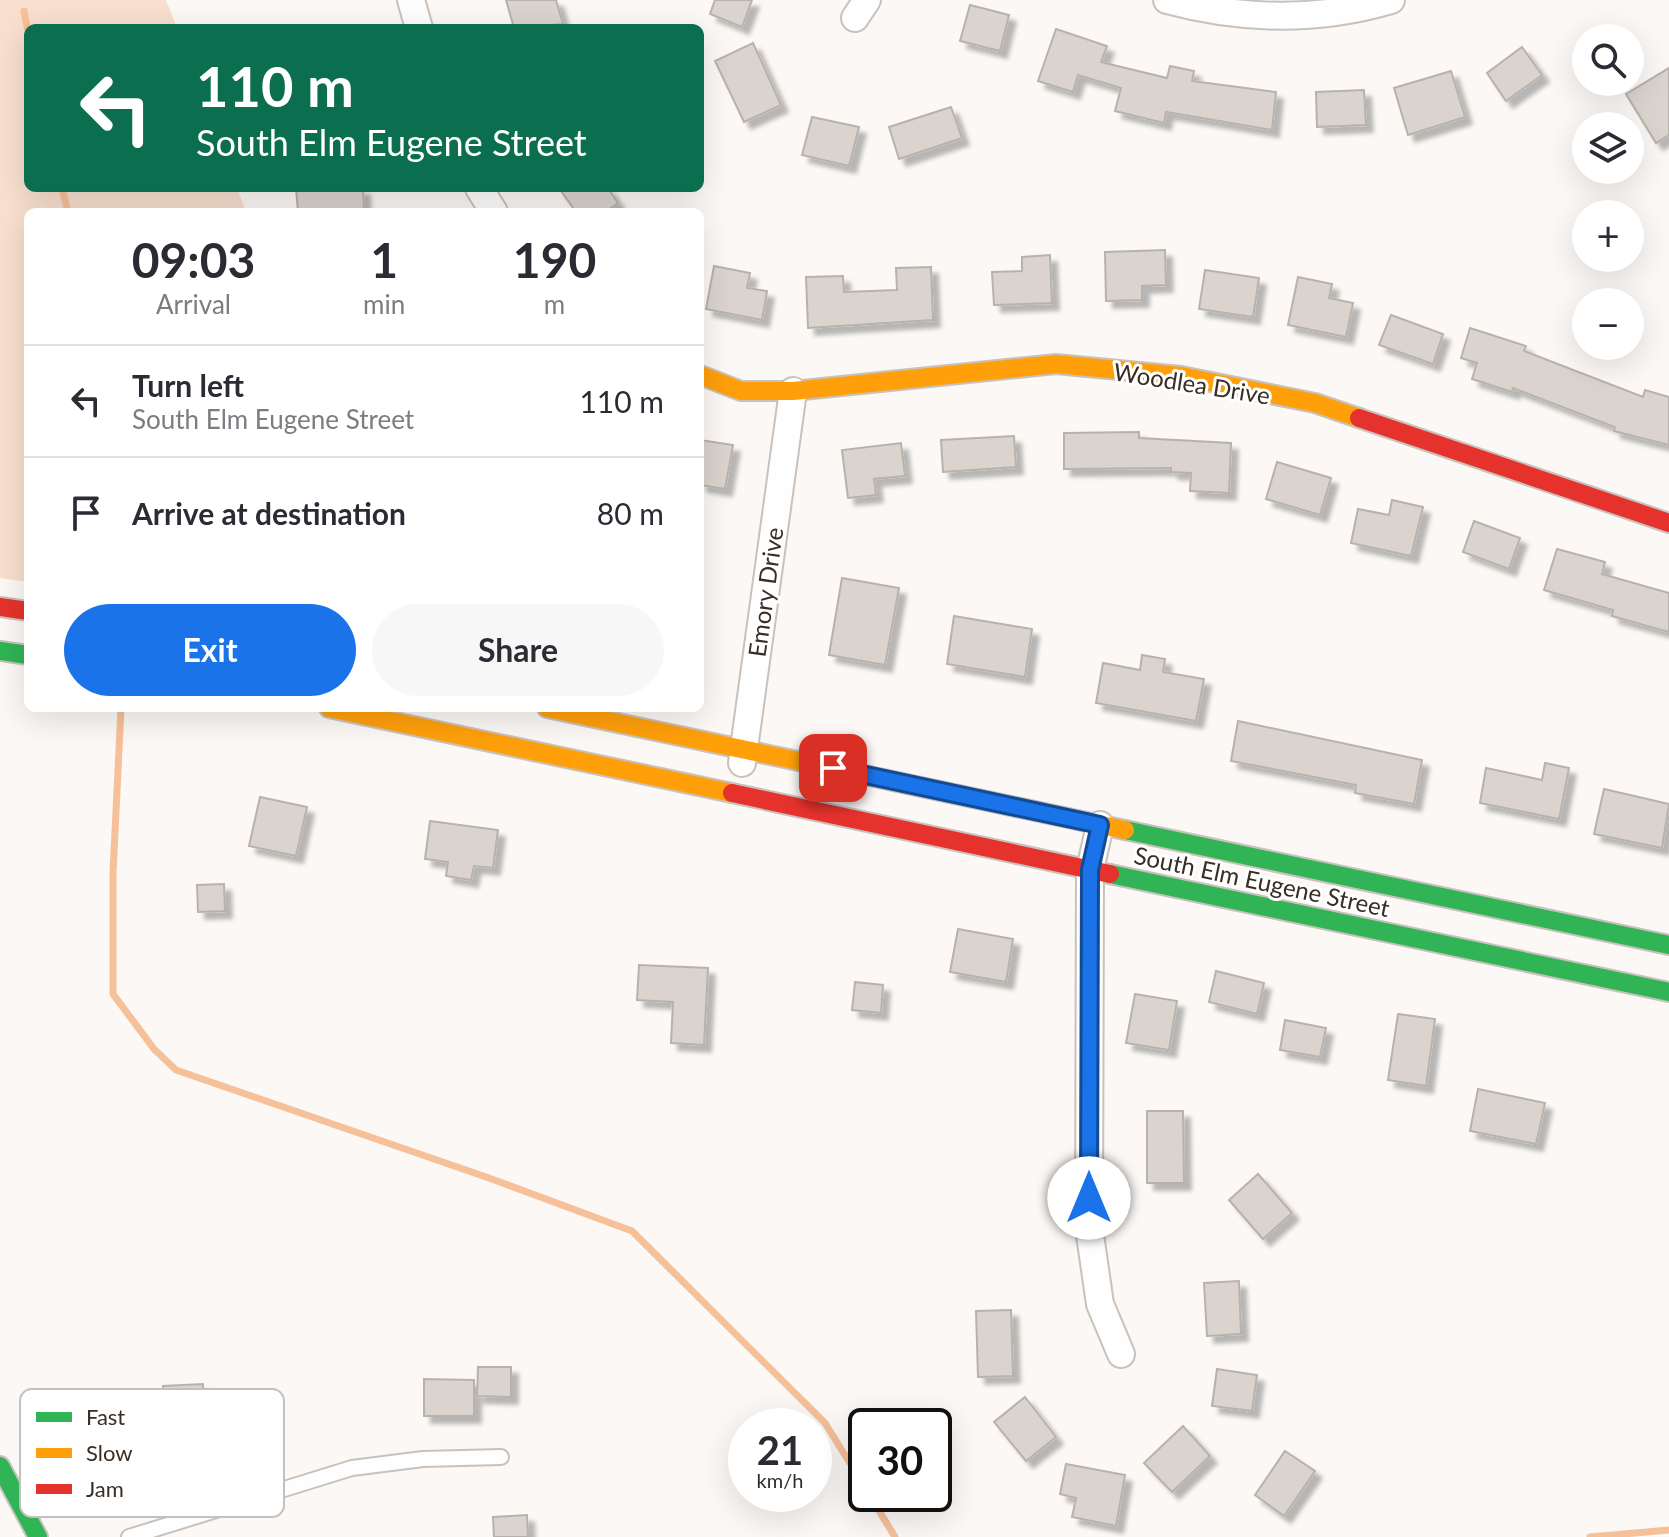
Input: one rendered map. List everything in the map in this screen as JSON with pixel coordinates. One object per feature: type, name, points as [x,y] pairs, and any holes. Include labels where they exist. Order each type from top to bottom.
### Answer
[{"type":"main road","name":"Woodlea Drive","points":[[704,377],[741,391],[793,391],[1056,364],[1181,376],[1315,403],[1669,523]]},
{"type":"main road","points":[[0,607],[24,610]]},
{"type":"main road","points":[[0,651],[24,654]]},
{"type":"main road","name":"South Elm Eugene Street","points":[[348,712],[1669,992]]},
{"type":"main road","name":"South Elm Eugene Street","points":[[566,712],[1669,945]]},
{"type":"main road","points":[[0,1466],[20,1503]]},
{"type":"main road","points":[[27,1517],[38,1537]]},
{"type":"street","points":[[411,0],[418,24]]},
{"type":"street","points":[[1167,0],[1222,14],[1273,17],[1365,8],[1391,0]]},
{"type":"street","name":"Emory Drive","points":[[738,794],[793,391]]},
{"type":"street","points":[[1100,825],[1090,870],[1089,1228],[1100,1304],[1121,1354]]},
{"type":"lane","points":[[284,1489],[352,1468],[423,1459],[501,1457]]},
{"type":"lane","points":[[129,1537],[194,1517]]},
{"type":"shaded area","points":[[0,0],[166,0],[175,24],[24,24],[24,192],[238,192],[244,208],[24,208],[24,581],[0,578]]},
{"type":"building","points":[[506,0],[556,0],[563,24],[513,24]]},
{"type":"building","points":[[715,0],[752,0],[742,27],[710,14]]},
{"type":"building","points":[[970,5],[1009,15],[1000,51],[960,41]]},
{"type":"building","points":[[1056,29],[1107,46],[1101,62],[1167,78],[1170,66],[1194,71],[1192,81],[1276,92],[1272,130],[1166,112],[1164,123],[1115,111],[1121,88],[1078,75],[1073,92],[1038,81]]},
{"type":"building","points":[[753,43],[781,105],[744,122],[715,61]]},
{"type":"building","points":[[1522,47],[1542,75],[1506,101],[1487,73]]},
{"type":"building","points":[[1669,68],[1669,135],[1656,143],[1644,123],[1644,112],[1637,112],[1627,96],[1644,96],[1644,83]]},
{"type":"building","points":[[1451,71],[1465,117],[1408,135],[1394,88]]},
{"type":"building","points":[[1364,90],[1366,125],[1317,127],[1316,92]]},
{"type":"building","points":[[951,107],[962,138],[899,159],[889,127]]},
{"type":"building","points":[[812,117],[859,127],[849,166],[802,155]]},
{"type":"building","points":[[296,192],[363,192],[364,208],[298,208]]},
{"type":"building","points":[[562,192],[611,192],[618,203],[611,208],[573,208]]},
{"type":"building","points":[[1165,250],[1166,285],[1142,286],[1142,300],[1106,301],[1105,252]]},
{"type":"building","points":[[1050,255],[1052,303],[994,305],[992,272],[1022,271],[1022,257]]},
{"type":"building","points":[[714,266],[750,273],[747,288],[767,291],[762,320],[706,309]]},
{"type":"building","points":[[931,267],[933,320],[808,328],[806,277],[843,276],[844,292],[897,290],[896,268]]},
{"type":"building","points":[[1205,270],[1259,278],[1253,317],[1199,309]]},
{"type":"building","points":[[1298,277],[1332,284],[1329,298],[1353,303],[1346,337],[1288,325]]},
{"type":"building","points":[[1391,315],[1443,334],[1433,364],[1379,345]]},
{"type":"building","points":[[1470,328],[1526,346],[1524,351],[1643,397],[1645,390],[1669,397],[1669,445],[1614,431],[1615,427],[1513,388],[1512,392],[1472,379],[1477,363],[1461,358]]},
{"type":"building","points":[[1139,432],[1139,438],[1231,443],[1229,493],[1190,491],[1191,473],[1171,472],[1171,468],[1064,469],[1064,433]]},
{"type":"building","points":[[1014,436],[1016,467],[943,472],[941,440]]},
{"type":"building","points":[[704,441],[733,445],[725,489],[704,486]]},
{"type":"building","points":[[901,443],[905,476],[874,479],[876,495],[848,498],[842,450]]},
{"type":"building","points":[[1277,462],[1331,478],[1320,515],[1266,499]]},
{"type":"building","points":[[1392,500],[1423,507],[1411,556],[1351,543],[1358,509],[1389,515]]},
{"type":"building","points":[[1474,521],[1520,538],[1509,569],[1463,552]]},
{"type":"building","points":[[1557,549],[1605,562],[1602,574],[1669,593],[1669,632],[1612,616],[1613,610],[1544,590]]},
{"type":"building","points":[[842,578],[899,588],[885,665],[829,655]]},
{"type":"building","points":[[954,616],[1032,629],[1025,677],[947,664]]},
{"type":"building","points":[[1142,655],[1165,659],[1163,672],[1204,679],[1196,721],[1096,703],[1103,663],[1140,670]]},
{"type":"building","points":[[1238,721],[1422,760],[1414,804],[1355,793],[1356,785],[1231,761]]},
{"type":"building","points":[[1545,763],[1569,768],[1559,819],[1480,803],[1486,768],[1542,780]]},
{"type":"building","points":[[1604,789],[1669,804],[1662,848],[1594,834]]},
{"type":"building","points":[[260,797],[307,807],[296,856],[249,846]]},
{"type":"building","points":[[430,821],[498,830],[493,868],[474,866],[471,880],[446,876],[448,862],[425,859]]},
{"type":"building","points":[[224,884],[225,911],[198,912],[197,885]]},
{"type":"building","points":[[958,929],[1013,939],[1006,982],[950,972]]},
{"type":"building","points":[[639,965],[708,968],[704,1045],[671,1043],[673,1002],[637,1000]]},
{"type":"building","points":[[1216,971],[1264,983],[1257,1014],[1209,1002]]},
{"type":"building","points":[[855,982],[883,985],[881,1013],[852,1010]]},
{"type":"building","points":[[1135,994],[1177,1001],[1169,1050],[1126,1043]]},
{"type":"building","points":[[1398,1014],[1435,1019],[1426,1086],[1388,1080]]},
{"type":"building","points":[[1285,1020],[1326,1028],[1320,1057],[1280,1050]]},
{"type":"building","points":[[1478,1089],[1545,1103],[1536,1144],[1470,1131]]},
{"type":"building","points":[[1147,1111],[1183,1111],[1184,1183],[1147,1183]]},
{"type":"building","points":[[1258,1174],[1292,1213],[1263,1239],[1229,1200]]},
{"type":"building","points":[[1239,1281],[1241,1334],[1207,1336],[1204,1283]]},
{"type":"building","points":[[1011,1310],[1013,1376],[978,1377],[976,1311]]},
{"type":"building","points":[[478,1367],[511,1367],[511,1397],[477,1396]]},
{"type":"building","points":[[1217,1369],[1257,1375],[1252,1411],[1212,1406]]},
{"type":"building","points":[[424,1379],[474,1380],[474,1416],[424,1416]]},
{"type":"building","points":[[203,1384],[203,1389],[163,1389],[163,1386]]},
{"type":"building","points":[[1025,1397],[1056,1437],[1026,1461],[994,1422]]},
{"type":"building","points":[[1183,1426],[1210,1456],[1172,1492],[1144,1463]]},
{"type":"building","points":[[1285,1451],[1315,1471],[1284,1516],[1255,1495]]},
{"type":"building","points":[[1066,1464],[1125,1475],[1116,1526],[1072,1517],[1076,1498],[1060,1494]]},
{"type":"building","points":[[527,1515],[528,1537],[494,1537],[493,1517]]},
{"type":"waterway","points":[[24,11],[27,24]]},
{"type":"waterway","points":[[63,192],[67,208]]},
{"type":"waterway","points":[[121,712],[113,873],[113,994],[154,1049],[176,1070],[632,1231],[825,1423],[848,1460]]},
{"type":"waterway","points":[[880,1512],[895,1537]]},
{"type":"waterway","points":[[1590,1537],[1669,1530]]},
{"type":"traffic: fast","points":[[0,651],[24,654]]},
{"type":"traffic: fast","points":[[1125,830],[1669,945]]},
{"type":"traffic: fast","points":[[1110,874],[1669,992]]},
{"type":"traffic: fast","points":[[0,1466],[20,1503]]},
{"type":"traffic: fast","points":[[27,1517],[38,1537]]},
{"type":"traffic: slow","points":[[704,377],[741,391],[793,391],[1056,364],[1181,376],[1315,403],[1359,418]]},
{"type":"traffic: slow","points":[[348,712],[732,793]]},
{"type":"traffic: slow","points":[[566,712],[1125,830]]},
{"type":"traffic: jam","points":[[1359,418],[1669,523]]},
{"type":"traffic: jam","points":[[0,607],[24,610]]},
{"type":"traffic: jam","points":[[732,793],[1110,874]]},
{"type":"route","points":[[833,768],[1100,825],[1090,870],[1089,1198]]}]
